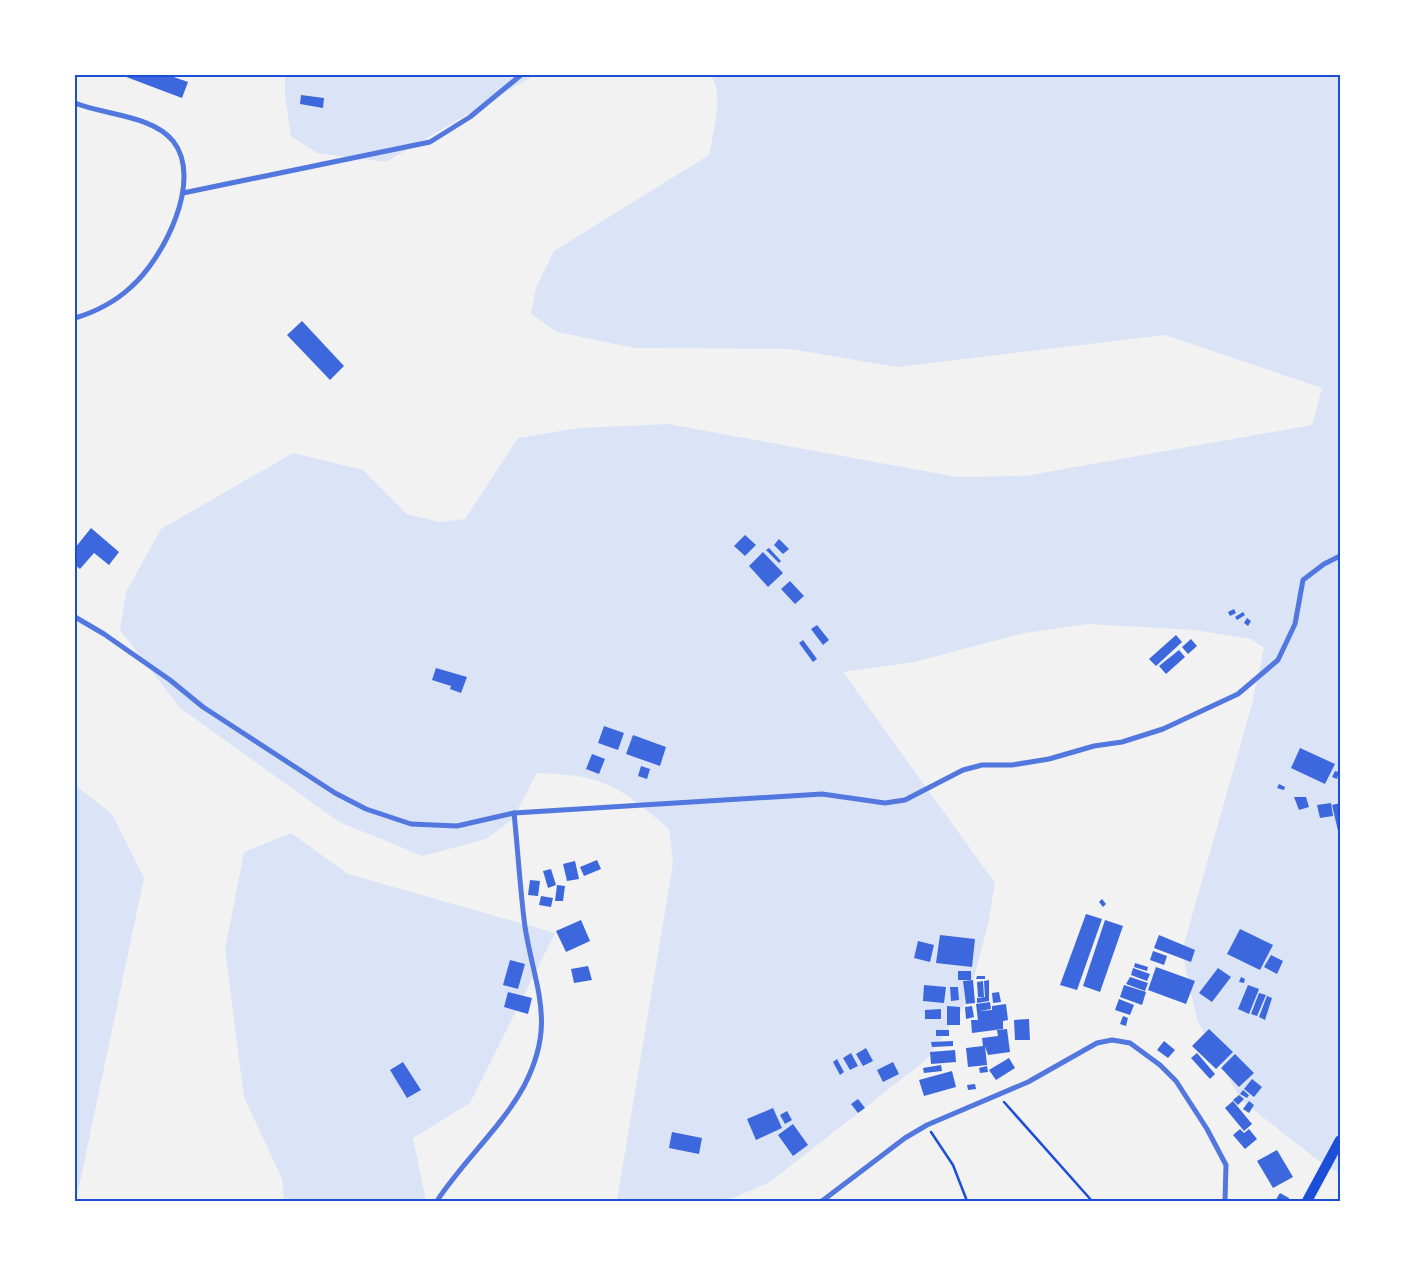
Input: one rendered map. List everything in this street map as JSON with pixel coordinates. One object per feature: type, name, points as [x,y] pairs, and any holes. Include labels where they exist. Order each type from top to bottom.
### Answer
[{"type":"main road","points":[[1307,1201],[1331,1160],[1340,1140]]},
{"type":"street","points":[[182,193],[430,142],[470,117],[521,75]]},
{"type":"street","points":[[75,103],[87,108],[120,114],[159,128],[172,140],[181,154],[184,168],[182,193],[170,233],[148,267],[131,287],[104,306],[75,318]]},
{"type":"street","points":[[75,617],[104,634],[170,680],[203,707],[278,757],[366,810],[410,824],[457,826],[514,813],[822,794],[885,803],[905,800],[963,770],[982,765],[1012,765],[1049,759],[1094,746],[1122,742],[1163,729],[1238,694],[1278,660],[1295,624],[1303,580],[1324,564],[1340,556]]},
{"type":"street","points":[[437,1201],[513,1104],[525,1084],[542,1042],[541,1007],[526,928],[514,813]]},
{"type":"street","points":[[822,1201],[905,1138],[927,1125],[998,1096],[1096,1043],[1112,1040],[1130,1043],[1160,1065],[1176,1081],[1207,1129],[1226,1165],[1225,1201]]},
{"type":"path","points":[[998,1096],[1092,1201]]},
{"type":"path","points":[[927,1125],[953,1165],[967,1201]]},
{"type":"shaded area","points":[[285,75],[535,75],[386,162],[317,153],[291,136],[285,97]]},
{"type":"shaded area","points":[[710,75],[1340,75],[1340,1172],[1328,1168],[1241,1100],[1197,1020],[1182,951],[1252,704],[1264,648],[1251,639],[1194,630],[1088,624],[1025,633],[914,662],[843,672],[995,883],[988,924],[968,1001],[927,1059],[770,1182],[726,1201],[617,1201],[673,863],[669,829],[637,802],[610,786],[595,780],[579,777],[537,773],[512,820],[486,839],[423,856],[339,822],[180,708],[120,630],[126,592],[161,529],[293,453],[363,470],[407,514],[440,522],[465,519],[518,438],[578,428],[668,424],[957,477],[1025,476],[1312,425],[1322,388],[1165,335],[897,367],[791,349],[635,348],[557,332],[531,314],[536,288],[554,251],[709,155],[717,113],[717,91]]},
{"type":"shaded area","points":[[75,785],[112,814],[144,878],[76,1201]]},
{"type":"shaded area","points":[[291,833],[348,874],[555,933],[470,1103],[413,1138],[426,1201],[284,1201],[282,1179],[244,1097],[225,950],[244,852]]},
{"type":"building","points":[[121,75],[168,75],[188,82],[182,98]]},
{"type":"building","points":[[301,95],[324,98],[323,108],[300,104]]},
{"type":"building","points":[[302,321],[344,366],[330,380],[287,335]]},
{"type":"building","points":[[91,528],[119,552],[109,565],[94,553],[80,569],[75,565],[75,548]]},
{"type":"building","points":[[745,535],[756,545],[745,556],[734,546]]},
{"type":"building","points":[[779,539],[789,549],[783,554],[774,545]]},
{"type":"building","points":[[769,548],[781,561],[779,563],[766,550]]},
{"type":"building","points":[[763,552],[783,573],[768,587],[749,566]]},
{"type":"building","points":[[790,581],[804,596],[795,604],[781,589]]},
{"type":"building","points":[[1234,609],[1236,613],[1230,616],[1228,612]]},
{"type":"building","points":[[1243,612],[1245,615],[1237,620],[1235,617]]},
{"type":"building","points":[[1247,618],[1251,621],[1248,626],[1244,623]]},
{"type":"building","points":[[817,625],[829,640],[823,645],[811,629]]},
{"type":"building","points":[[1176,635],[1182,642],[1156,666],[1149,659]]},
{"type":"building","points":[[1191,639],[1197,646],[1188,654],[1182,647]]},
{"type":"building","points":[[803,640],[817,659],[813,662],[799,643]]},
{"type":"building","points":[[1179,650],[1185,657],[1166,674],[1159,666]]},
{"type":"building","points":[[436,668],[467,677],[461,693],[450,689],[451,686],[432,680]]},
{"type":"building","points":[[604,726],[624,733],[618,750],[598,743]]},
{"type":"building","points":[[633,735],[666,747],[660,766],[626,754]]},
{"type":"building","points":[[1300,748],[1335,764],[1325,784],[1291,768]]},
{"type":"building","points":[[592,754],[605,759],[599,774],[586,769]]},
{"type":"building","points":[[641,766],[650,769],[647,779],[638,776]]},
{"type":"building","points":[[1335,771],[1339,772],[1337,779],[1332,777]]},
{"type":"building","points":[[1279,784],[1285,787],[1284,790],[1277,788]]},
{"type":"building","points":[[1294,797],[1306,797],[1309,807],[1299,810]]},
{"type":"building","points":[[1331,803],[1333,816],[1320,818],[1317,805]]},
{"type":"building","points":[[1340,803],[1340,830],[1338,831],[1332,805]]},
{"type":"building","points":[[597,860],[601,869],[584,876],[580,867]]},
{"type":"building","points":[[575,861],[579,879],[567,881],[563,864]]},
{"type":"building","points":[[551,869],[556,885],[548,888],[543,871]]},
{"type":"building","points":[[530,880],[540,881],[538,896],[528,895]]},
{"type":"building","points":[[557,885],[565,886],[563,901],[555,901]]},
{"type":"building","points":[[541,896],[553,898],[551,907],[539,905]]},
{"type":"building","points":[[1102,899],[1106,904],[1103,907],[1099,902]]},
{"type":"building","points":[[1086,914],[1102,919],[1077,990],[1060,985]]},
{"type":"building","points":[[581,920],[590,941],[566,952],[556,931]]},
{"type":"building","points":[[1105,920],[1123,926],[1100,992],[1083,986]]},
{"type":"building","points":[[1240,929],[1273,945],[1260,970],[1227,954]]},
{"type":"building","points":[[940,935],[975,939],[972,967],[936,963]]},
{"type":"building","points":[[1159,935],[1195,950],[1191,962],[1154,948]]},
{"type":"building","points":[[918,941],[934,945],[930,962],[914,958]]},
{"type":"building","points":[[1153,951],[1167,956],[1164,965],[1150,960]]},
{"type":"building","points":[[1271,955],[1283,961],[1277,974],[1264,967]]},
{"type":"building","points":[[510,960],[525,964],[518,989],[503,985]]},
{"type":"building","points":[[1135,963],[1148,967],[1147,971],[1134,967]]},
{"type":"building","points":[[588,966],[592,980],[574,983],[571,969]]},
{"type":"building","points":[[1156,967],[1195,981],[1186,1004],[1148,990]]},
{"type":"building","points":[[1133,968],[1150,974],[1147,981],[1131,975]]},
{"type":"building","points":[[1218,968],[1231,977],[1212,1002],[1199,993]]},
{"type":"building","points":[[958,971],[971,971],[971,980],[958,980]]},
{"type":"building","points":[[977,976],[985,976],[985,979],[976,979]]},
{"type":"building","points":[[1130,977],[1148,983],[1145,991],[1126,984]]},
{"type":"building","points":[[1241,977],[1245,979],[1244,983],[1239,982]]},
{"type":"building","points":[[973,980],[975,1003],[966,1004],[963,981]]},
{"type":"building","points":[[989,980],[989,1001],[977,1003],[977,998],[985,997],[984,981]]},
{"type":"building","points":[[983,981],[984,997],[978,997],[977,982]]},
{"type":"building","points":[[924,985],[946,987],[944,1003],[923,1001]]},
{"type":"building","points":[[1124,985],[1146,992],[1142,1005],[1120,997]]},
{"type":"building","points":[[1248,985],[1259,989],[1249,1014],[1238,1009]]},
{"type":"building","points":[[950,987],[958,987],[959,1000],[951,1001]]},
{"type":"building","points":[[508,992],[532,998],[528,1014],[504,1007]]},
{"type":"building","points":[[999,992],[1001,1002],[993,1003],[992,993]]},
{"type":"building","points":[[1259,993],[1266,995],[1257,1016],[1251,1014]]},
{"type":"building","points":[[1267,996],[1272,998],[1265,1020],[1259,1017]]},
{"type":"building","points":[[1119,999],[1134,1005],[1130,1015],[1115,1010]]},
{"type":"building","points":[[990,1002],[991,1009],[979,1011],[992,1010],[992,1006],[1006,1004],[1008,1020],[1003,1021],[1003,1029],[972,1033],[971,1020],[978,1020],[976,1004]]},
{"type":"building","points":[[947,1006],[960,1007],[960,1025],[947,1025]]},
{"type":"building","points":[[972,1006],[974,1017],[966,1019],[965,1007]]},
{"type":"building","points":[[941,1009],[941,1019],[925,1019],[925,1010]]},
{"type":"building","points":[[1123,1016],[1128,1018],[1126,1026],[1120,1024]]},
{"type":"building","points":[[1029,1019],[1030,1040],[1015,1040],[1014,1020]]},
{"type":"building","points":[[1007,1029],[1010,1052],[988,1055],[985,1046],[987,1065],[968,1067],[966,1048],[983,1046],[982,1038],[998,1036],[997,1030]]},
{"type":"building","points":[[1209,1029],[1233,1052],[1216,1069],[1192,1046]]},
{"type":"building","points":[[936,1030],[949,1030],[949,1036],[936,1036]]},
{"type":"building","points":[[953,1041],[953,1046],[932,1047],[931,1042]]},
{"type":"building","points":[[1164,1041],[1175,1050],[1168,1058],[1157,1050]]},
{"type":"building","points":[[866,1048],[873,1061],[863,1066],[856,1054]]},
{"type":"building","points":[[955,1050],[956,1062],[931,1064],[930,1052]]},
{"type":"building","points":[[851,1053],[858,1066],[850,1070],[843,1058]]},
{"type":"building","points":[[1197,1053],[1215,1074],[1210,1079],[1191,1058]]},
{"type":"building","points":[[1235,1054],[1254,1073],[1239,1087],[1221,1068]]},
{"type":"building","points":[[1009,1058],[1015,1068],[996,1080],[989,1070]]},
{"type":"building","points":[[837,1059],[844,1072],[840,1075],[833,1062]]},
{"type":"building","points":[[403,1062],[421,1090],[407,1098],[390,1070]]},
{"type":"building","points":[[893,1062],[899,1074],[883,1082],[877,1070]]},
{"type":"building","points":[[941,1065],[942,1071],[924,1073],[923,1068]]},
{"type":"building","points":[[987,1066],[988,1072],[980,1073],[979,1068]]},
{"type":"building","points":[[952,1071],[956,1087],[924,1096],[919,1080]]},
{"type":"building","points":[[1252,1079],[1262,1087],[1254,1097],[1244,1089]]},
{"type":"building","points":[[975,1084],[976,1089],[968,1090],[967,1085]]},
{"type":"building","points":[[1243,1090],[1249,1095],[1247,1098],[1240,1094]]},
{"type":"building","points":[[1239,1095],[1244,1099],[1238,1105],[1233,1100]]},
{"type":"building","points":[[858,1099],[865,1108],[858,1113],[851,1104]]},
{"type":"building","points":[[1233,1101],[1252,1124],[1244,1131],[1225,1108]]},
{"type":"building","points":[[1249,1101],[1254,1105],[1249,1113],[1243,1109]]},
{"type":"building","points":[[773,1108],[782,1128],[756,1140],[747,1119]]},
{"type":"building","points":[[787,1111],[792,1120],[785,1124],[780,1115]]},
{"type":"building","points":[[793,1124],[808,1145],[793,1156],[778,1135]]},
{"type":"building","points":[[1240,1129],[1244,1133],[1249,1129],[1257,1139],[1245,1149],[1233,1135]]},
{"type":"building","points":[[672,1132],[702,1138],[699,1154],[669,1148]]},
{"type":"building","points":[[1277,1150],[1293,1177],[1273,1188],[1257,1161]]},
{"type":"building","points":[[1280,1193],[1289,1198],[1288,1201],[1275,1201]]}]
